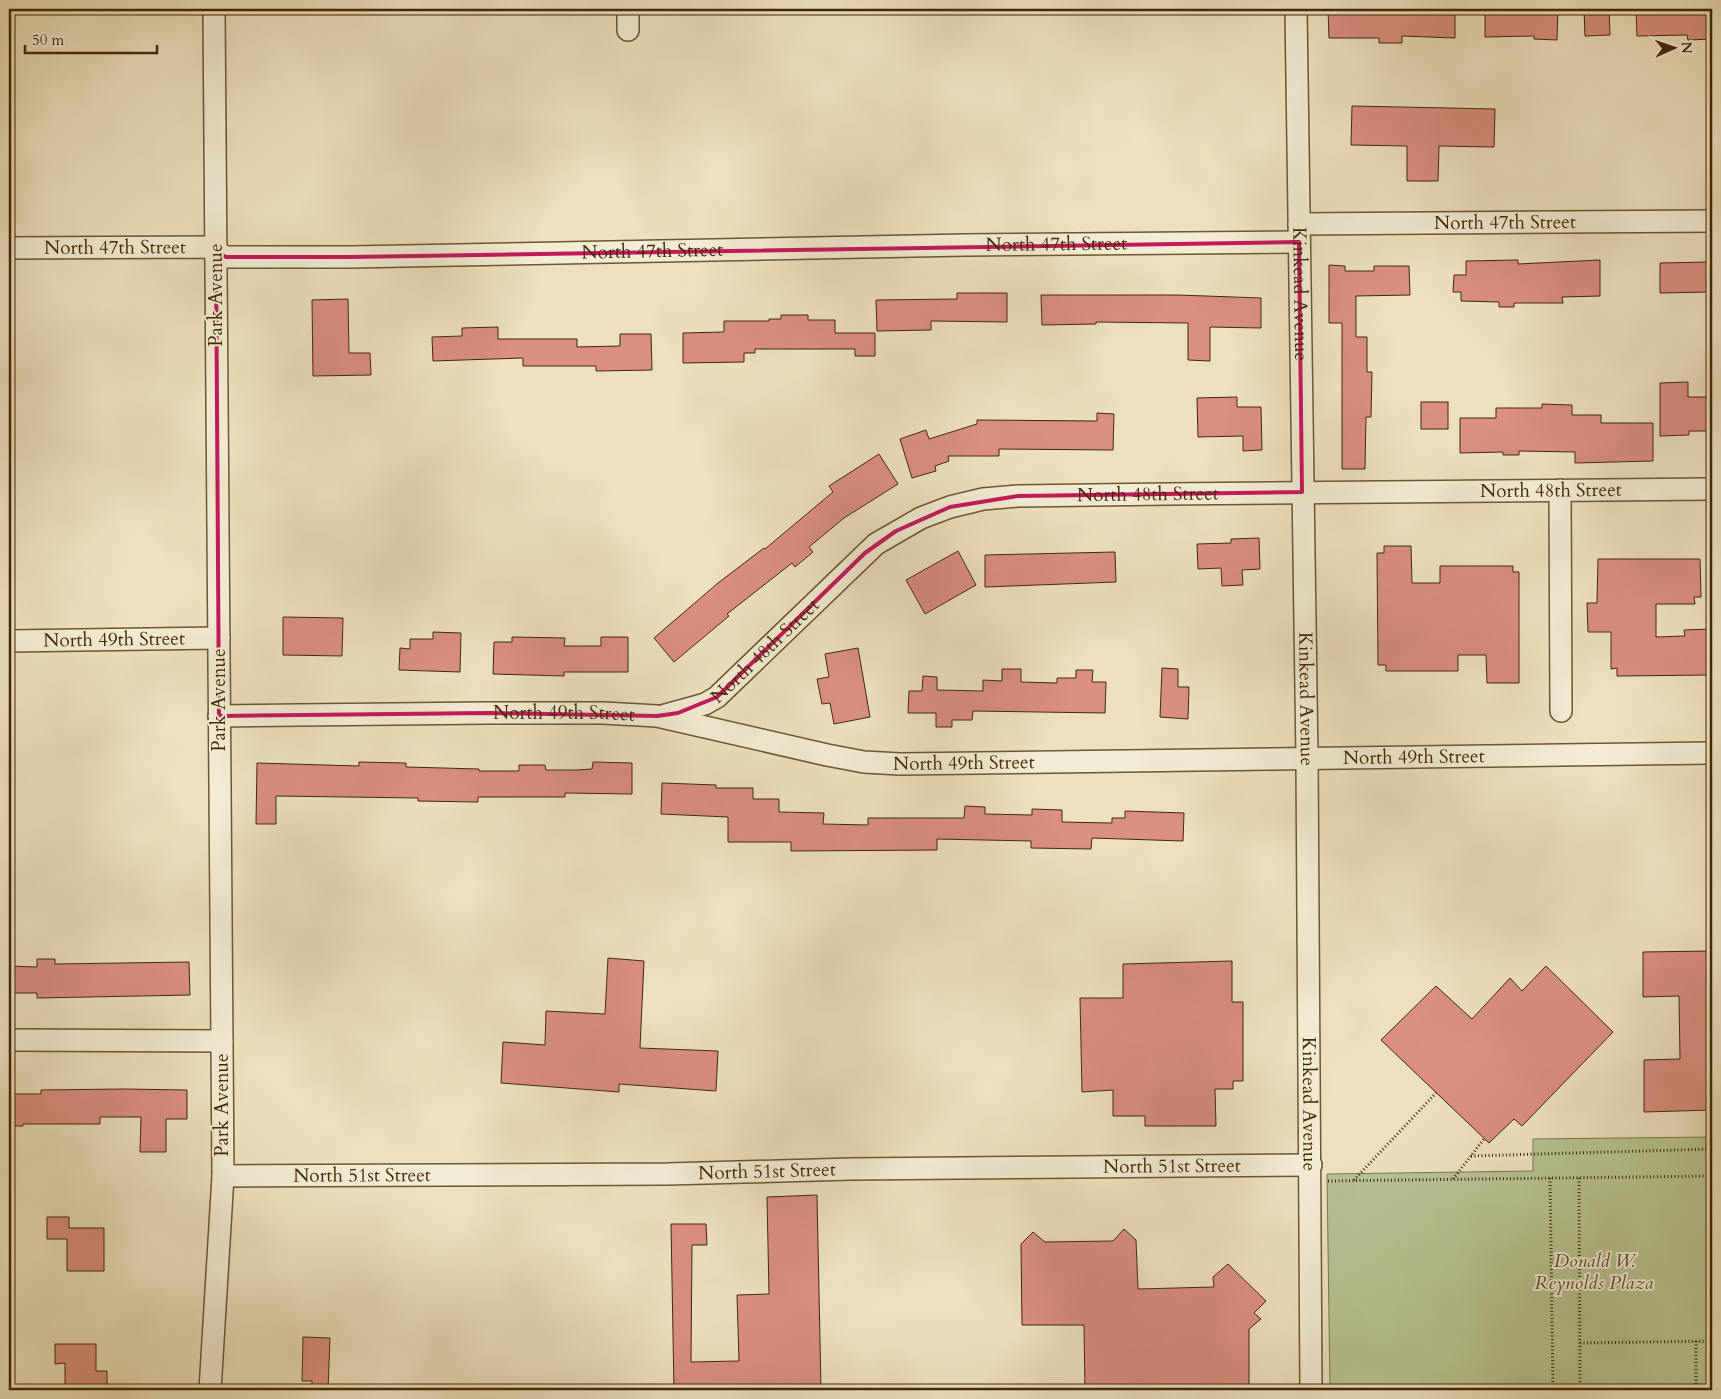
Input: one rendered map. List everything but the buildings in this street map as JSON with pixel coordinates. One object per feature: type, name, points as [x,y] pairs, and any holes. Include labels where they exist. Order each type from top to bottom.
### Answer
[{"type":"street","name":"Park Avenue","points":[[210,1390],[223,1176],[214,9]]},
{"type":"street","points":[[628,9],[628,30]]},
{"type":"street","name":"Kinkead Avenue","points":[[1296,9],[1307,758],[1318,1173],[1311,1390]]},
{"type":"street","name":"North 47th Street","points":[[9,248],[214,247],[216,252],[226,257],[351,257],[955,245],[1712,221]]},
{"type":"street","name":"North 48th Street","points":[[657,716],[678,713],[705,704],[717,697],[757,662],[865,553],[896,531],[921,518],[950,507],[984,499],[1018,496],[1302,492],[1712,489]]},
{"type":"street","points":[[1560,490],[1562,711]]},
{"type":"street","name":"North 49th Street","points":[[9,641],[219,638]]},
{"type":"street","name":"North 49th Street","points":[[219,716],[507,713],[603,713],[657,716],[827,755],[864,762],[900,764],[1712,753]]},
{"type":"street","points":[[9,1040],[222,1041]]},
{"type":"street","name":"North 51st Street","points":[[223,1176],[658,1174],[851,1169],[1318,1173]]},
{"type":"path","points":[[1354,1181],[1436,1093]]},
{"type":"path","points":[[1453,1180],[1484,1139]]},
{"type":"path","points":[[1471,1156],[1712,1149]]},
{"type":"path","points":[[1318,1173],[1354,1181],[1712,1176]]},
{"type":"path","points":[[1550,1178],[1553,1390]]},
{"type":"path","points":[[1579,1178],[1580,1390]]},
{"type":"path","points":[[1696,1341],[1696,1390]]},
{"type":"path","points":[[1580,1342],[1712,1341]]},
{"type":"highlighted area","points":[[1299,242],[1302,492],[1018,496],[950,507],[896,531],[865,553],[717,697],[678,713],[657,716],[488,713],[219,716],[216,252],[226,257],[351,257]]},
{"type":"green space","name":"Donald W. Reynolds Plaza","points":[[1712,1137],[1712,1390],[1330,1390],[1327,1174],[1533,1171],[1533,1139]]}]
